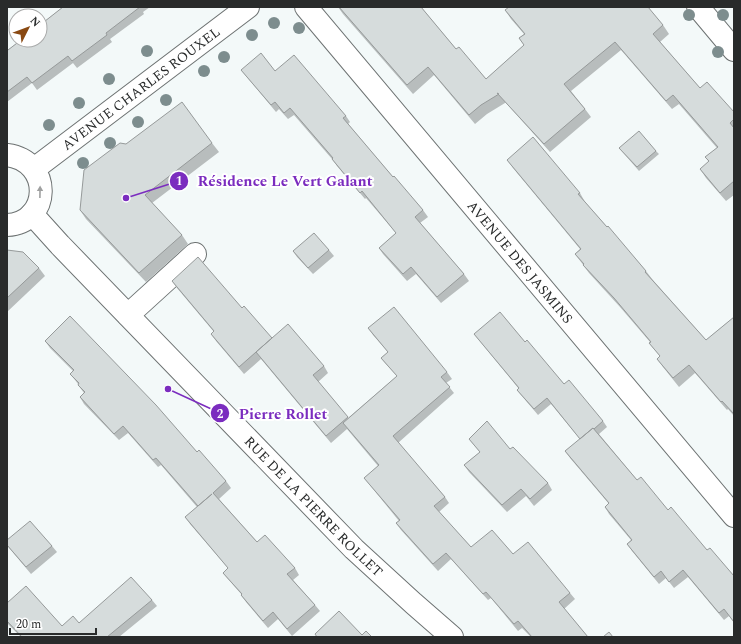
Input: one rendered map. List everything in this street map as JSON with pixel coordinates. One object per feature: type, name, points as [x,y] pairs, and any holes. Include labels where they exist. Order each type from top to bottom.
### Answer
[{"type":"street","name":"AVENUE CHARLES ROUXEL","points":[[34,169],[248,7]]},
{"type":"street","name":"AVENUE DES JASMINS","points":[[306,7],[734,516]]},
{"type":"street","points":[[698,7],[734,50]]},
{"type":"street","points":[[7,155],[16,156],[26,161],[34,169],[41,187],[40,197],[32,214],[23,221],[7,225]]},
{"type":"street","name":"RUE DE LA PIERRE ROLLET","points":[[32,214],[60,245],[354,549],[452,637]]},
{"type":"street","points":[[128,315],[195,254]]},
{"type":"building","points":[[63,7],[140,7],[106,33],[107,35],[72,61],[68,56],[32,83],[27,77],[7,92],[7,49],[48,48],[48,19]]},
{"type":"building","points":[[339,7],[421,7],[456,49],[459,47],[486,79],[524,45],[519,38],[525,34],[505,10],[509,7],[648,7],[663,25],[653,34],[700,88],[707,82],[734,112],[734,119],[730,123],[734,128],[734,181],[720,193],[700,169],[709,161],[705,157],[718,147],[673,95],[666,101],[615,42],[564,84],[585,109],[544,144],[498,94],[469,115],[428,67],[407,85]]},
{"type":"building","points":[[261,53],[275,71],[294,55],[346,116],[343,118],[423,210],[415,217],[464,274],[437,297],[411,267],[403,274],[379,248],[396,233],[362,191],[360,193],[332,159],[333,158],[290,108],[284,113],[275,102],[271,105],[241,70]]},
{"type":"building","points":[[182,102],[212,143],[145,195],[182,235],[139,273],[80,210],[84,170],[120,143],[126,144]]},
{"type":"building","points":[[639,131],[656,151],[637,167],[619,148]]},
{"type":"building","points":[[533,137],[580,193],[578,194],[607,227],[608,226],[646,271],[645,272],[706,340],[734,317],[734,414],[722,401],[721,402],[689,365],[673,378],[657,359],[660,356],[649,343],[651,342],[575,254],[581,249],[507,160]]},
{"type":"building","points":[[314,233],[329,250],[308,268],[293,251]]},
{"type":"building","points":[[7,250],[23,252],[39,268],[7,298]]},
{"type":"building","points":[[198,257],[242,308],[244,306],[272,338],[239,367],[211,334],[214,331],[172,281]]},
{"type":"building","points":[[394,307],[447,372],[441,377],[450,387],[393,436],[445,497],[434,506],[471,547],[492,530],[513,554],[528,542],[570,593],[559,602],[588,637],[532,637],[518,621],[514,624],[486,592],[483,594],[446,553],[433,564],[396,523],[400,520],[364,478],[379,465],[343,423],[397,376],[381,358],[388,352],[368,328]]},
{"type":"building","points":[[500,312],[525,342],[527,340],[564,384],[569,380],[603,421],[580,439],[547,398],[534,409],[517,390],[519,388],[474,334]]},
{"type":"building","points":[[70,316],[156,405],[197,452],[199,450],[226,481],[213,493],[257,542],[265,535],[295,568],[287,574],[315,605],[287,629],[273,612],[263,621],[223,573],[228,568],[185,517],[198,506],[156,458],[153,460],[123,426],[114,434],[80,397],[85,392],[70,374],[74,370],[45,341]]},
{"type":"building","points":[[288,324],[324,366],[313,375],[348,417],[326,436],[256,352]]},
{"type":"building","points":[[487,421],[510,449],[513,447],[548,483],[530,499],[521,489],[502,505],[464,465],[480,452],[469,439]]},
{"type":"building","points":[[593,428],[637,480],[641,477],[668,510],[671,507],[707,550],[710,548],[734,576],[734,622],[724,609],[719,613],[683,570],[669,582],[661,571],[654,577],[627,544],[632,540],[605,507],[609,503],[565,451]]},
{"type":"building","points":[[30,521],[52,546],[26,567],[7,545],[7,540]]},
{"type":"building","points":[[131,577],[152,600],[107,637],[22,637],[7,621],[7,603],[26,586],[62,626],[73,616],[79,623]]},
{"type":"building","points":[[339,611],[362,635],[366,631],[372,637],[317,637],[315,634]]},
{"type":"building","points":[[609,632],[613,637],[603,637]]},
{"type":"place","name":"Résidence Le Vert Galant","points":[[126,198]]},
{"type":"place","name":"Pierre Rollet","points":[[168,389]]}]
